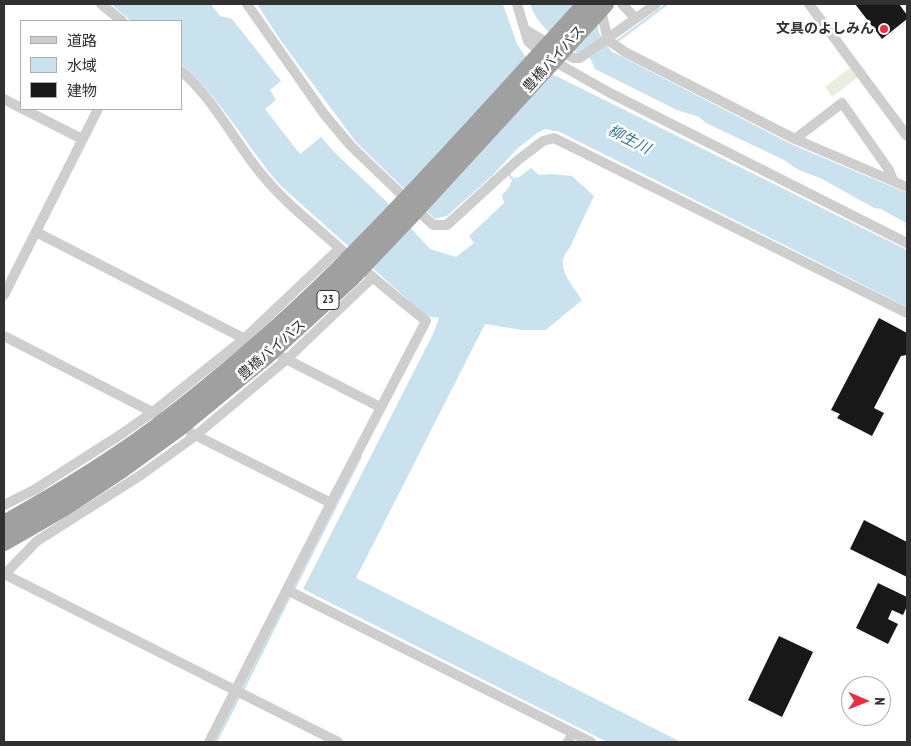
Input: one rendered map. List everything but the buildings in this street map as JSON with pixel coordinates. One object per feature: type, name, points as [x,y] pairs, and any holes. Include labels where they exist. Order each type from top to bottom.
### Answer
[{"type":"highway","name":"豊橋バイパス","points":[[4,524],[47,500],[159,426],[248,354],[338,270],[400,206],[586,4]]},
{"type":"highway","name":"豊橋バイパス","points":[[4,542],[63,508],[122,469],[177,429],[266,356],[351,278],[605,4]]},
{"type":"street","points":[[101,4],[121,20]]},
{"type":"street","points":[[247,4],[324,114],[351,146],[433,225],[447,225],[511,166],[543,141],[554,138],[907,313]]},
{"type":"street","points":[[517,4],[528,41],[543,56],[907,243]]},
{"type":"street","points":[[600,4],[608,40],[617,47],[795,139],[907,187]]},
{"type":"street","points":[[624,4],[635,18]]},
{"type":"street","points":[[526,30],[573,58],[580,58],[608,40],[656,4]]},
{"type":"street","points":[[809,4],[907,136]]},
{"type":"street","points":[[182,72],[222,118],[263,177],[304,218],[339,249],[426,321],[209,742]]},
{"type":"street","points":[[4,99],[20,107]]},
{"type":"street","points":[[795,139],[842,103],[890,170],[893,180]]},
{"type":"street","points":[[26,110],[82,139]]},
{"type":"street","points":[[4,295],[97,110]]},
{"type":"street","points":[[36,232],[380,407]]},
{"type":"street","points":[[4,505],[34,490],[154,412],[244,339],[339,249]]},
{"type":"street","points":[[338,742],[4,574],[37,542],[195,436],[287,359],[372,278]]},
{"type":"street","points":[[4,336],[154,412],[195,436],[331,503]]},
{"type":"street","points":[[288,590],[570,738],[591,742]]},
{"type":"green space","points":[[851,67],[858,77],[832,97],[825,87]]},
{"type":"water","points":[[111,4],[211,4],[220,16],[232,19],[281,81],[270,90],[276,100],[265,109],[300,154],[321,137],[334,152],[384,199],[430,249],[456,257],[474,243],[469,236],[504,203],[502,195],[510,186],[510,183],[531,168],[539,175],[572,176],[594,196],[563,262],[563,268],[569,281],[582,300],[546,330],[522,330],[485,324],[356,578],[681,742],[607,742],[303,589],[434,332],[439,318],[426,316],[280,185],[209,92],[182,65],[182,20],[130,20]]},
{"type":"water","name":"柳生川","points":[[257,4],[503,4],[517,44],[524,55],[536,66],[907,250],[907,307],[560,132],[545,129],[518,148],[492,176],[447,216],[435,219],[356,142],[281,41]]},
{"type":"water","points":[[530,4],[594,4],[599,33],[611,51],[793,145],[907,193],[907,228],[905,227],[906,223],[881,209],[874,208],[822,179],[797,169],[784,160],[706,123],[699,117],[677,110],[595,69],[590,58],[572,50],[546,29],[539,21]]},
{"type":"waterway","points":[[616,42],[667,4]]},
{"type":"waterway","points":[[508,173],[515,182]]},
{"type":"waterway","points":[[294,589],[361,456]]},
{"type":"waterway","points":[[243,690],[291,594]]},
{"type":"waterway","points":[[216,742],[240,695]]},
{"type":"place","name":"文具のよしみん","points":[[884,29]]}]
